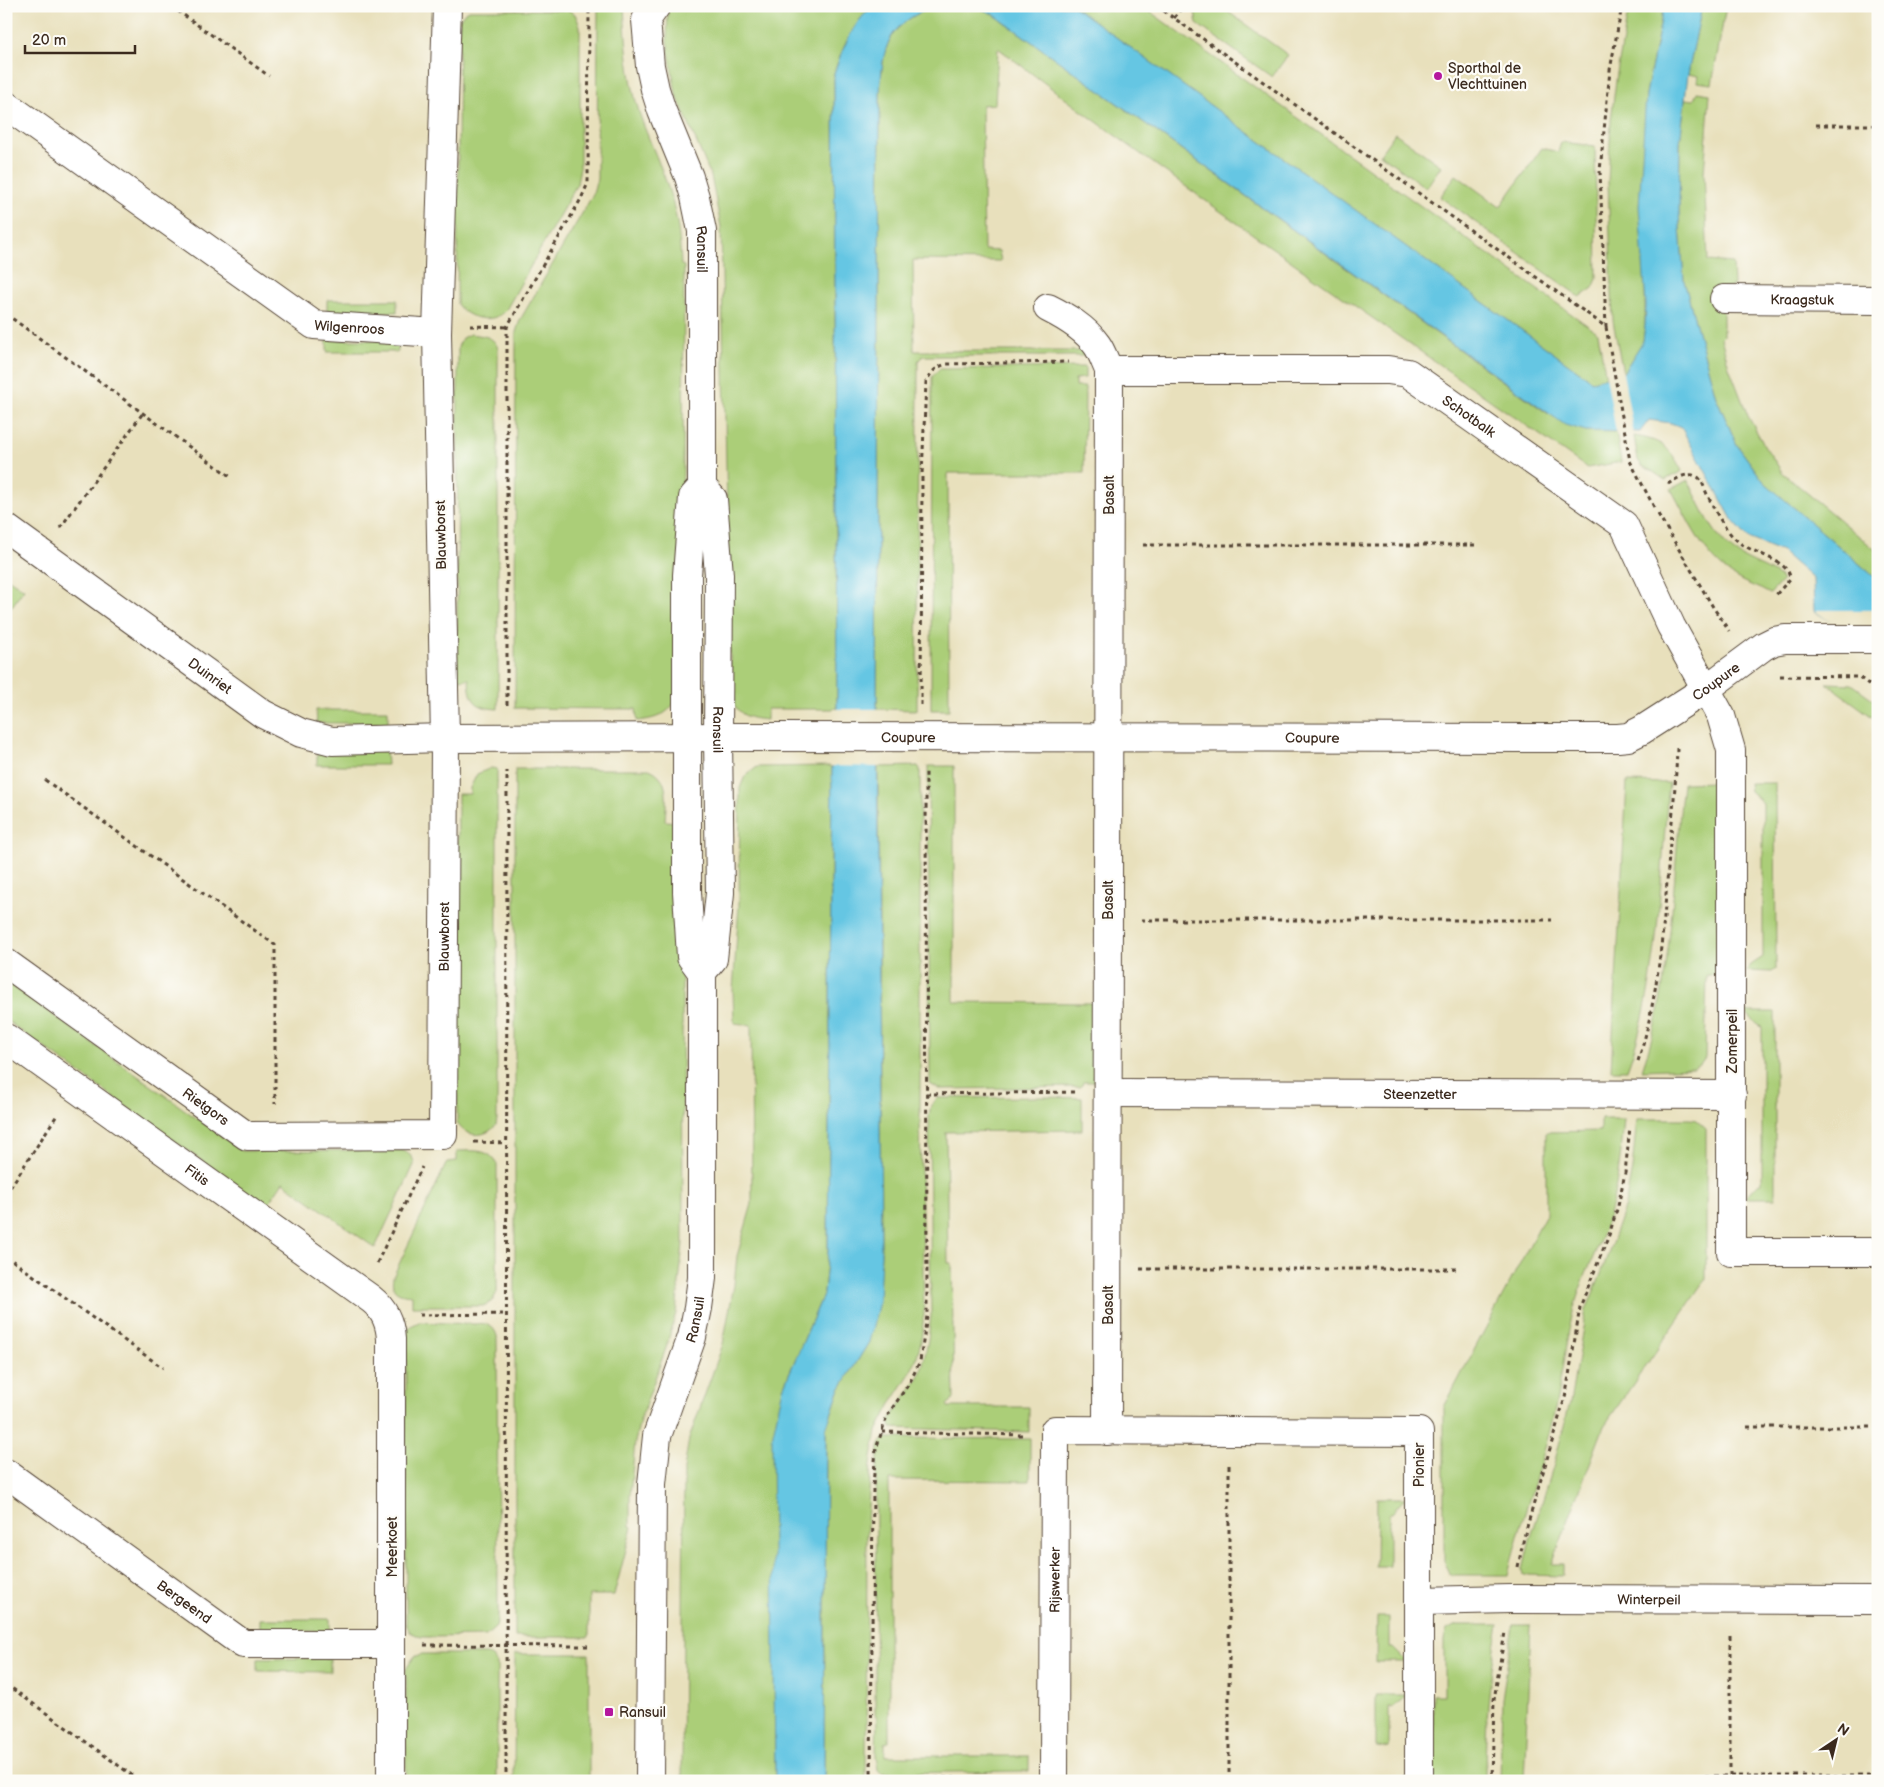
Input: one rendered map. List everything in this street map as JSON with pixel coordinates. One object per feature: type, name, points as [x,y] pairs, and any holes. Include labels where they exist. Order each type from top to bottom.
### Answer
[{"type":"street","points":[[437,333],[448,6]]},
{"type":"street","name":"Ransuil","points":[[646,11],[650,66],[655,89],[689,177],[702,231],[702,487],[693,498],[687,575],[687,892],[691,957],[702,972],[702,1278],[692,1337],[660,1428],[654,1455],[652,1484],[650,1781]]},
{"type":"street","name":"Wilgenroos","points":[[6,105],[314,325],[437,333]]},
{"type":"street","name":"Kraagstuk","points":[[1724,299],[1878,300]]},
{"type":"street","points":[[1048,308],[1066,317],[1090,337],[1099,347],[1109,370]]},
{"type":"street","name":"Blauwborst","points":[[437,333],[455,1139]]},
{"type":"street","name":"Schotbalk","points":[[1109,370],[1388,370],[1408,373],[1619,521],[1627,530],[1671,626],[1706,689]]},
{"type":"street","name":"Basalt","points":[[1107,1431],[1109,370]]},
{"type":"street","name":"Ransuil","points":[[702,487],[713,499],[719,575],[718,737],[720,893],[713,959],[702,972]]},
{"type":"street","name":"Duinriet","points":[[6,528],[263,714],[301,733],[332,741],[445,738]]},
{"type":"street","name":"Coupure","points":[[687,737],[1618,738],[1628,737],[1642,730],[1706,689],[1764,646],[1774,641],[1785,639],[1866,640]]},
{"type":"street","name":"Zomerpeil","points":[[1706,689],[1724,726],[1732,759],[1731,1252],[1878,1252]]},
{"type":"street","points":[[445,738],[687,737]]},
{"type":"street","name":"Rietgors","points":[[6,963],[247,1136],[455,1139]]},
{"type":"street","name":"Fitis","points":[[6,1038],[372,1299],[385,1315]]},
{"type":"street","name":"Steenzetter","points":[[1108,1093],[1732,1095]]},
{"type":"street","name":"Meerkoet","points":[[385,1315],[390,1328],[391,1339],[391,1781]]},
{"type":"street","name":"Rijswerker","points":[[1054,1781],[1056,1430],[1107,1431]]},
{"type":"street","name":"Pionier","points":[[1107,1431],[1419,1432],[1420,1781]]},
{"type":"street","name":"Bergeend","points":[[6,1473],[243,1644],[391,1644]]},
{"type":"street","name":"Winterpeil","points":[[1420,1601],[1511,1599],[1878,1600]]},
{"type":"path","points":[[171,6],[269,76]]},
{"type":"path","points":[[506,1781],[507,327],[581,199],[588,183],[589,6]]},
{"type":"path","points":[[1157,6],[1606,327]]},
{"type":"path","points":[[1174,18],[1183,6]]},
{"type":"path","points":[[1622,6],[1610,70],[1600,171],[1608,341],[1630,461],[1658,515],[1733,637]]},
{"type":"path","points":[[1816,125],[1878,125]]},
{"type":"path","points":[[6,314],[231,476]]},
{"type":"path","points":[[921,710],[922,475],[926,382],[930,373],[937,367],[946,364],[968,362],[1071,362]]},
{"type":"path","points":[[61,527],[143,413]]},
{"type":"path","points":[[1668,484],[1685,475],[1699,478],[1728,531],[1753,552],[1782,564],[1788,570],[1790,579],[1774,597]]},
{"type":"path","points":[[1138,545],[1477,545]]},
{"type":"path","points":[[1773,675],[1859,677],[1878,691]]},
{"type":"path","points":[[1638,1062],[1650,1022],[1665,902],[1676,783],[1677,746]]},
{"type":"path","points":[[926,765],[927,1316],[920,1361],[887,1416],[876,1449],[873,1486],[871,1780],[1026,1777]]},
{"type":"path","points":[[45,780],[275,945],[274,1136]]},
{"type":"path","points":[[1138,920],[1552,920]]},
{"type":"path","points":[[6,1194],[75,1087]]},
{"type":"path","points":[[926,1094],[1080,1092]]},
{"type":"path","points":[[1516,1576],[1524,1537],[1566,1394],[1580,1307],[1609,1235],[1618,1206],[1625,1173],[1630,1119]]},
{"type":"path","points":[[455,1139],[506,1143]]},
{"type":"path","points":[[377,1264],[424,1163]]},
{"type":"path","points":[[6,1256],[163,1368]]},
{"type":"path","points":[[1138,1269],[1457,1269]]},
{"type":"path","points":[[412,1315],[506,1314]]},
{"type":"path","points":[[1747,1427],[1878,1427]]},
{"type":"path","points":[[1229,1781],[1230,1431]]},
{"type":"path","points":[[882,1432],[1030,1435]]},
{"type":"path","points":[[1492,1781],[1494,1700],[1506,1625]]},
{"type":"path","points":[[1730,1632],[1730,1776]]},
{"type":"path","points":[[391,1644],[588,1646]]},
{"type":"path","points":[[6,1684],[140,1781]]},
{"type":"path","points":[[1618,1776],[1878,1776]]},
{"type":"green space","points":[[598,6],[624,6],[628,59],[635,99],[673,203],[678,230],[681,265],[684,266],[683,471],[678,584],[677,699],[660,716],[637,721],[636,709],[515,708],[516,332],[520,320],[593,194],[597,179]]},
{"type":"green space","points":[[668,6],[873,6],[854,29],[834,73],[837,709],[767,709],[767,720],[742,714],[731,701],[721,227],[711,176],[676,94],[667,40]]},
{"type":"green space","points":[[934,6],[975,6],[993,14],[1547,413],[1586,431],[1616,432],[1621,462],[1587,468],[1290,261],[1143,156],[998,48],[995,104],[982,105],[984,250],[999,251],[1001,261],[913,260],[914,351],[1085,351],[1085,356],[923,356],[918,361],[917,710],[877,709],[881,77],[883,62],[890,39],[906,21]]},
{"type":"green space","points":[[1073,6],[1142,6],[1598,333],[1606,378],[1592,381]]},
{"type":"green space","points":[[1194,6],[1220,6],[1288,55],[1272,77],[1197,24]]},
{"type":"green space","points":[[1629,6],[1664,6],[1646,94],[1645,325],[1643,342],[1623,373],[1613,321],[1608,182],[1611,120]]},
{"type":"green space","points":[[1702,6],[1726,6],[1712,84],[1697,82],[1698,76],[1688,74]]},
{"type":"green space","points":[[469,10],[568,10],[575,14],[580,26],[580,167],[577,184],[506,310],[501,315],[487,319],[467,313],[457,304],[459,20]]},
{"type":"green space","points":[[1697,92],[1710,94],[1704,173],[1708,261],[1733,263],[1734,285],[1723,289],[1723,336],[1721,338],[1729,367],[1748,416],[1782,472],[1878,552],[1878,580],[1764,482],[1737,445],[1716,397],[1684,281],[1679,213],[1680,143],[1685,99],[1694,100]]},
{"type":"green space","points":[[1395,133],[1441,166],[1426,188],[1380,154]]},
{"type":"green space","points":[[1561,142],[1595,146],[1597,279],[1593,288],[1580,297],[1440,197],[1456,175],[1500,207],[1542,148],[1558,152]]},
{"type":"green space","points":[[327,300],[397,300],[397,312],[327,312]]},
{"type":"green space","points":[[470,334],[491,339],[498,349],[498,709],[484,707],[475,702],[471,693],[469,679],[457,680],[458,347],[462,338]]},
{"type":"green space","points":[[327,340],[398,340],[398,352],[327,352]]},
{"type":"green space","points":[[1085,367],[1085,378],[1075,379],[1075,387],[1085,387],[1084,473],[948,473],[949,710],[931,710],[932,377],[939,369]]},
{"type":"green space","points":[[1634,436],[1651,440],[1664,446],[1669,450],[1682,471],[1665,480],[1642,466],[1638,460]]},
{"type":"green space","points":[[1688,480],[1708,520],[1720,538],[1742,557],[1772,572],[1783,580],[1770,594],[1735,577],[1714,559],[1705,548],[1671,489]]},
{"type":"green space","points":[[6,577],[24,589],[6,615]]},
{"type":"green space","points":[[1826,683],[1852,684],[1878,703],[1878,721]]},
{"type":"green space","points":[[316,710],[388,710],[388,723],[317,723]]},
{"type":"green space","points":[[317,751],[386,751],[387,765],[317,765]]},
{"type":"green space","points":[[832,766],[828,1252],[824,1293],[783,1388],[775,1692],[775,1781],[682,1781],[684,1469],[689,1439],[723,1344],[734,1285],[737,1256],[752,1204],[751,1025],[734,1023],[733,990],[739,905],[740,788],[745,776],[757,767]]},
{"type":"green space","points":[[918,766],[920,769],[920,1123],[924,1314],[921,1341],[916,1360],[877,1431],[871,1463],[867,1522],[866,1781],[824,1781],[826,1429],[839,1391],[869,1342],[881,1254],[878,767]]},
{"type":"green space","points":[[928,766],[954,766],[954,1002],[1093,1003],[1094,1082],[1083,1082],[1079,1087],[939,1089],[930,1084]]},
{"type":"green space","points":[[491,768],[497,769],[497,1119],[496,1125],[487,1132],[471,1134],[457,1123],[458,794],[470,794],[470,788],[477,774]]},
{"type":"green space","points":[[515,769],[649,769],[661,778],[664,784],[666,791],[665,821],[678,822],[678,898],[682,981],[683,1243],[676,1313],[666,1348],[640,1420],[635,1442],[630,1496],[630,1526],[632,1527],[614,1595],[589,1595],[589,1637],[515,1637]]},
{"type":"green space","points":[[1627,782],[1669,783],[1657,928],[1653,965],[1646,1001],[1638,1036],[1627,1070],[1611,1070]]},
{"type":"green space","points":[[1718,782],[1718,975],[1707,975],[1705,1058],[1700,1065],[1694,1068],[1642,1070],[1660,1000],[1666,964],[1683,783]]},
{"type":"green space","points":[[1749,783],[1775,783],[1776,969],[1772,972],[1746,971],[1763,957],[1763,803],[1750,791]]},
{"type":"green space","points":[[6,981],[242,1151],[401,1150],[408,1154],[412,1158],[414,1165],[375,1248],[283,1182],[266,1207],[6,1020]]},
{"type":"green space","points":[[1745,1012],[1775,1012],[1775,1198],[1745,1198],[1758,1184],[1762,1183],[1762,1027]]},
{"type":"green space","points":[[938,1098],[1082,1098],[1082,1130],[946,1132],[948,1263],[952,1263],[954,1399],[947,1405],[948,1407],[1029,1407],[1029,1432],[891,1428],[889,1421],[919,1377],[928,1340],[931,1316],[929,1117],[931,1105]]},
{"type":"green space","points":[[1601,1119],[1624,1119],[1615,1189],[1604,1230],[1580,1288],[1574,1308],[1551,1426],[1508,1575],[1454,1575],[1449,1573],[1444,1563],[1444,1407],[1546,1214],[1546,1132],[1601,1131]]},
{"type":"green space","points":[[1637,1119],[1690,1119],[1696,1120],[1706,1129],[1706,1279],[1604,1426],[1552,1564],[1563,1564],[1563,1576],[1524,1575],[1523,1570],[1530,1540],[1553,1468],[1570,1403],[1586,1310],[1601,1274],[1625,1205],[1632,1169]]},
{"type":"green space","points":[[457,1151],[485,1153],[490,1155],[497,1164],[497,1292],[492,1302],[483,1306],[412,1306],[412,1295],[397,1291],[393,1286],[393,1277],[447,1162],[457,1161]]},
{"type":"green space","points":[[419,1322],[482,1323],[494,1329],[497,1336],[498,1619],[496,1627],[486,1636],[421,1637],[410,1632],[406,1624],[406,1334],[409,1327]]},
{"type":"green space","points":[[886,1438],[1030,1439],[1030,1481],[889,1480],[889,1742],[885,1743],[885,1756],[1029,1756],[1029,1771],[883,1773],[878,1770],[876,1756],[877,1718],[875,1714],[876,1480],[879,1446]]},
{"type":"green space","points":[[1377,1498],[1405,1498],[1392,1513],[1389,1513],[1389,1566],[1376,1566]]},
{"type":"green space","points":[[1377,1617],[1389,1617],[1389,1648],[1393,1648],[1405,1662],[1376,1662]]},
{"type":"green space","points":[[260,1619],[330,1619],[330,1631],[260,1631]]},
{"type":"green space","points":[[1456,1625],[1499,1625],[1488,1703],[1485,1781],[1433,1781],[1433,1695],[1444,1695],[1444,1640],[1447,1630]]},
{"type":"green space","points":[[1513,1625],[1531,1625],[1524,1781],[1500,1781],[1502,1699]]},
{"type":"green space","points":[[422,1654],[487,1654],[497,1664],[497,1781],[406,1781],[406,1669],[414,1657]]},
{"type":"green space","points":[[515,1654],[589,1654],[589,1780],[620,1781],[514,1781]]},
{"type":"green space","points":[[330,1658],[330,1672],[258,1671],[258,1659]]},
{"type":"green space","points":[[1376,1695],[1405,1695],[1392,1708],[1389,1708],[1389,1748],[1376,1747]]},
{"type":"water","points":[[873,6],[934,6],[906,21],[890,39],[883,62],[880,94],[877,709],[881,1254],[879,1302],[869,1342],[839,1391],[826,1429],[824,1781],[775,1781],[772,1438],[783,1388],[824,1293],[828,1252],[832,766],[837,709],[834,73],[854,29]]},
{"type":"water","points":[[975,6],[1073,6],[1592,381],[1623,373],[1643,341],[1646,305],[1639,206],[1646,94],[1664,6],[1702,6],[1688,74],[1680,143],[1679,213],[1684,281],[1716,397],[1737,445],[1764,482],[1878,580],[1878,651],[1814,611],[1813,579],[1782,552],[1748,538],[1733,521],[1681,427],[1671,423],[1649,420],[1640,432],[1586,431],[1565,425],[993,14]]},
{"type":"pier","points":[[1622,370],[1634,435],[1616,435],[1606,375]]},
{"type":"pier","points":[[1878,610],[1878,653],[1815,611]]},
{"type":"pier","points":[[834,709],[879,709],[880,767],[830,766]]},
{"type":"place","name":"Sporthal de Vlechttuinen","points":[[1438,76]]},
{"type":"place","name":"Ransuil","points":[[609,1712]]}]
